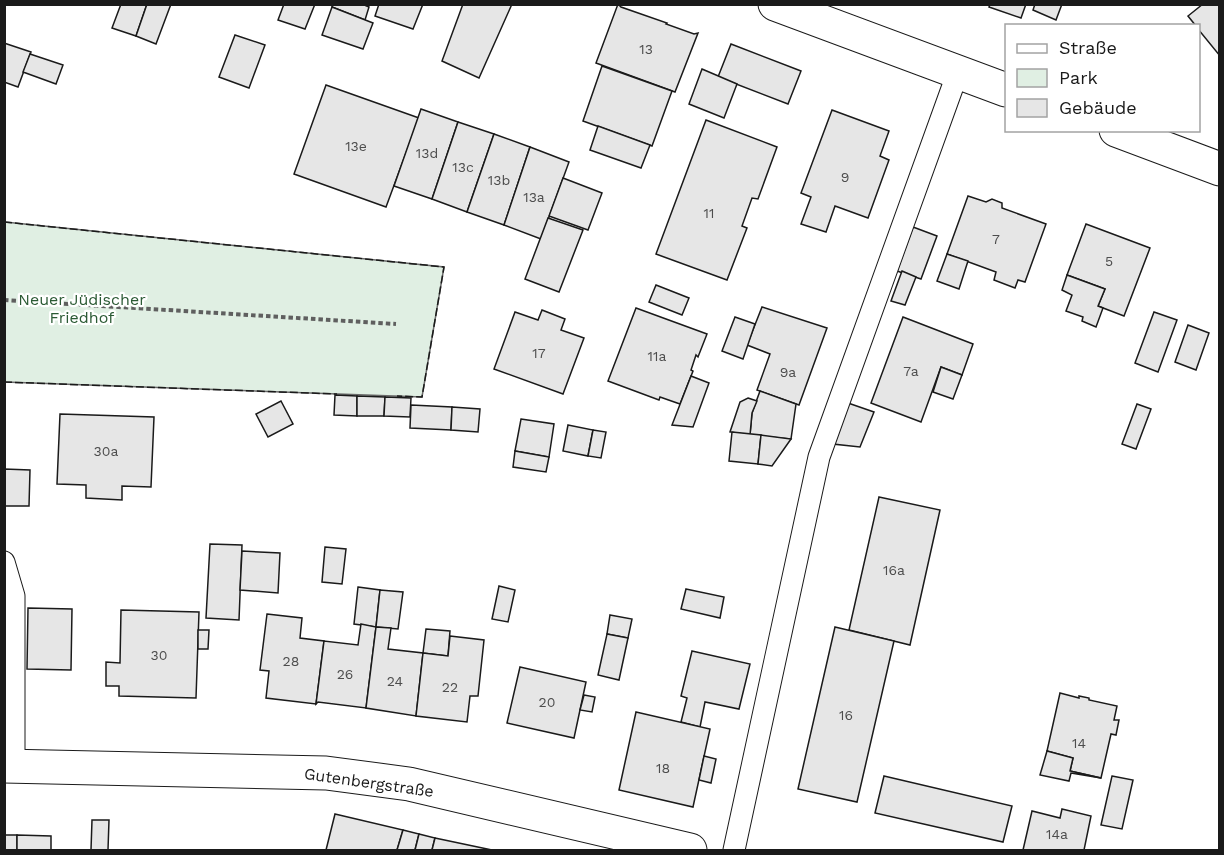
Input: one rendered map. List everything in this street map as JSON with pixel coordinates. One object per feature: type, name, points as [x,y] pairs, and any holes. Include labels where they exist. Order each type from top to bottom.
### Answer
[{"type":"street","points":[[775,4],[1005,90]]},
{"type":"street","points":[[1121,132],[1220,169]]},
{"type":"street","name":"Gutenbergstraße","points":[[9,766],[326,773],[409,784],[690,850]]},
{"type":"lane","points":[[734,850],[819,457],[958,72]]},
{"type":"lane","points":[[4,562],[14,596],[9,766]]},
{"type":"path","points":[[4,300],[396,324]]},
{"type":"green space","name":"Neuer Jüdischer Friedhof","points":[[5,222],[444,267],[422,397],[5,382]]},
{"type":"building","points":[[121,4],[147,4],[136,36],[112,28]]},
{"type":"building","points":[[147,4],[171,4],[156,44],[136,36]]},
{"type":"building","points":[[284,4],[315,4],[305,29],[278,20]]},
{"type":"building","points":[[333,4],[362,4],[369,7],[365,20],[332,7]]},
{"type":"building","points":[[379,4],[423,4],[413,29],[375,16]]},
{"type":"building","points":[[463,4],[512,4],[479,78],[442,61]]},
{"type":"building","points":[[618,4],[666,24],[694,34],[698,33],[675,92],[596,63]]},
{"type":"building","points":[[990,4],[1026,4],[1021,18],[989,7]]},
{"type":"building","points":[[1035,4],[1062,4],[1056,20],[1033,10]]},
{"type":"building","points":[[1203,4],[1220,4],[1220,56],[1200,31],[1200,24],[1194,24],[1188,16]]},
{"type":"building","points":[[332,7],[373,23],[363,49],[322,35]]},
{"type":"building","points":[[235,35],[265,45],[249,88],[219,77]]},
{"type":"building","points":[[4,43],[31,52],[18,87],[4,82]]},
{"type":"building","points":[[731,44],[801,71],[788,104],[718,77]]},
{"type":"building","points":[[30,54],[63,65],[56,84],[23,72]]},
{"type":"building","points":[[602,66],[672,91],[652,146],[583,121]]},
{"type":"building","points":[[702,69],[737,84],[724,118],[689,104]]},
{"type":"building","points":[[326,85],[419,118],[386,207],[294,174]]},
{"type":"building","points":[[421,109],[458,122],[432,199],[394,186]]},
{"type":"building","points":[[832,110],[889,131],[880,156],[889,160],[868,218],[835,206],[826,232],[801,224],[811,197],[801,193]]},
{"type":"building","points":[[706,120],[777,147],[758,199],[752,198],[742,226],[747,228],[727,280],[656,254]]},
{"type":"building","points":[[458,122],[494,134],[467,212],[432,199]]},
{"type":"building","points":[[598,126],[650,145],[641,168],[590,150]]},
{"type":"building","points":[[494,134],[530,147],[504,225],[467,212]]},
{"type":"building","points":[[530,147],[569,162],[541,239],[504,225]]},
{"type":"building","points":[[563,178],[602,193],[588,230],[549,216]]},
{"type":"building","points":[[968,196],[986,202],[992,199],[1002,203],[1002,208],[1046,224],[1025,282],[1018,280],[1015,288],[994,280],[996,272],[947,254]]},
{"type":"building","points":[[548,218],[583,230],[559,292],[525,279]]},
{"type":"building","points":[[1086,224],[1150,248],[1124,316],[1098,306],[1105,289],[1067,275]]},
{"type":"building","points":[[913,227],[937,236],[921,279],[897,271]]},
{"type":"building","points":[[947,254],[968,261],[959,289],[937,281]]},
{"type":"building","points":[[902,271],[916,277],[905,305],[891,301]]},
{"type":"building","points":[[1067,275],[1105,289],[1098,306],[1103,308],[1096,327],[1082,321],[1083,317],[1066,311],[1072,295],[1062,290]]},
{"type":"building","points":[[656,285],[689,298],[682,315],[649,302]]},
{"type":"building","points":[[762,307],[827,328],[799,405],[757,390],[770,354],[747,345]]},
{"type":"building","points":[[636,308],[707,334],[698,357],[696,355],[691,370],[693,371],[680,404],[660,397],[659,400],[608,381]]},
{"type":"building","points":[[542,310],[565,319],[561,330],[584,338],[563,394],[494,369],[515,312],[538,320]]},
{"type":"building","points":[[1154,312],[1177,320],[1158,372],[1135,363]]},
{"type":"building","points":[[735,317],[755,324],[743,359],[722,351]]},
{"type":"building","points":[[903,317],[973,344],[962,375],[941,367],[921,422],[871,403]]},
{"type":"building","points":[[1188,325],[1209,333],[1196,370],[1175,362]]},
{"type":"building","points":[[941,367],[962,375],[953,399],[933,392]]},
{"type":"building","points":[[691,376],[709,383],[693,427],[672,425]]},
{"type":"building","points":[[760,391],[796,404],[791,439],[750,435],[752,413]]},
{"type":"building","points":[[335,395],[357,396],[357,416],[334,415]]},
{"type":"building","points":[[357,396],[385,397],[384,416],[357,416]]},
{"type":"building","points":[[385,397],[411,398],[410,417],[384,416]]},
{"type":"building","points":[[748,398],[757,401],[752,413],[750,435],[730,432],[740,402]]},
{"type":"building","points":[[281,401],[293,424],[268,437],[256,414]]},
{"type":"building","points":[[848,403],[874,412],[860,447],[833,444]]},
{"type":"building","points":[[1137,404],[1151,409],[1136,449],[1122,444]]},
{"type":"building","points":[[411,405],[452,407],[451,430],[410,428]]},
{"type":"building","points":[[452,407],[480,409],[478,432],[451,430]]},
{"type":"building","points":[[60,414],[154,417],[151,487],[122,486],[122,500],[86,498],[86,485],[57,484]]},
{"type":"building","points":[[521,419],[554,424],[549,457],[515,451]]},
{"type":"building","points":[[568,425],[593,430],[588,456],[563,451]]},
{"type":"building","points":[[593,430],[606,432],[601,458],[588,456]]},
{"type":"building","points":[[732,432],[761,435],[758,464],[729,461]]},
{"type":"building","points":[[761,435],[791,439],[772,466],[758,464]]},
{"type":"building","points":[[515,451],[549,457],[546,472],[513,467]]},
{"type":"building","points":[[4,469],[30,470],[29,506],[4,506]]},
{"type":"building","points":[[879,497],[940,510],[910,645],[849,630]]},
{"type":"building","points":[[210,544],[242,545],[239,620],[206,618]]},
{"type":"building","points":[[325,547],[346,549],[342,584],[322,582]]},
{"type":"building","points":[[242,551],[280,553],[278,593],[240,590]]},
{"type":"building","points":[[499,586],[515,590],[508,622],[492,619]]},
{"type":"building","points":[[358,587],[380,590],[376,627],[354,624]]},
{"type":"building","points":[[686,589],[724,597],[720,618],[681,609]]},
{"type":"building","points":[[380,590],[403,592],[398,629],[376,627]]},
{"type":"building","points":[[28,608],[72,609],[71,670],[27,669]]},
{"type":"building","points":[[121,610],[199,612],[196,698],[119,696],[119,686],[106,686],[106,662],[120,663]]},
{"type":"building","points":[[267,614],[302,618],[300,638],[324,641],[316,704],[266,698],[269,671],[260,670]]},
{"type":"building","points":[[610,615],[632,619],[628,638],[607,634]]},
{"type":"building","points":[[361,624],[376,627],[366,708],[318,702],[316,704],[324,641],[358,645]]},
{"type":"building","points":[[376,627],[391,628],[388,649],[423,653],[416,716],[366,708]]},
{"type":"building","points":[[835,627],[894,641],[857,802],[798,789]]},
{"type":"building","points":[[426,629],[450,631],[448,656],[423,653]]},
{"type":"building","points":[[198,630],[209,630],[208,649],[198,649]]},
{"type":"building","points":[[607,634],[628,638],[619,680],[598,675]]},
{"type":"building","points":[[450,636],[484,640],[478,696],[470,696],[467,722],[416,716],[423,653],[448,656]]},
{"type":"building","points":[[692,651],[750,664],[739,709],[705,702],[700,727],[681,722],[687,698],[681,696]]},
{"type":"building","points":[[520,667],[586,682],[574,738],[507,723]]},
{"type":"building","points":[[1060,693],[1117,706],[1114,720],[1119,720],[1116,735],[1111,734],[1101,778],[1070,771],[1073,758],[1047,751]]},
{"type":"building","points":[[584,695],[595,697],[592,712],[580,710]]},
{"type":"building","points":[[636,712],[710,729],[693,807],[619,790]]},
{"type":"building","points":[[1047,751],[1073,758],[1070,771],[1101,778],[1071,773],[1069,781],[1040,775]]},
{"type":"building","points":[[704,756],[716,759],[711,783],[699,780]]},
{"type":"building","points":[[884,776],[1012,806],[1003,842],[875,813]]},
{"type":"building","points":[[1112,776],[1133,780],[1122,829],[1101,825]]},
{"type":"building","points":[[1062,809],[1091,816],[1084,850],[1023,850],[1032,811],[1060,818]]},
{"type":"building","points":[[335,814],[403,830],[397,850],[326,850]]},
{"type":"building","points":[[92,820],[109,820],[108,850],[91,850]]},
{"type":"building","points":[[403,830],[419,834],[415,850],[397,850]]},
{"type":"building","points":[[419,834],[435,838],[432,850],[415,850]]},
{"type":"building","points":[[4,835],[17,835],[17,850],[4,850]]},
{"type":"building","points":[[17,835],[51,836],[51,850],[17,850]]},
{"type":"building","points":[[435,838],[492,850],[432,850]]},
{"type":"fence","points":[[4,222],[444,267],[422,397],[397,396]]},
{"type":"fence","points":[[4,382],[337,394]]}]
